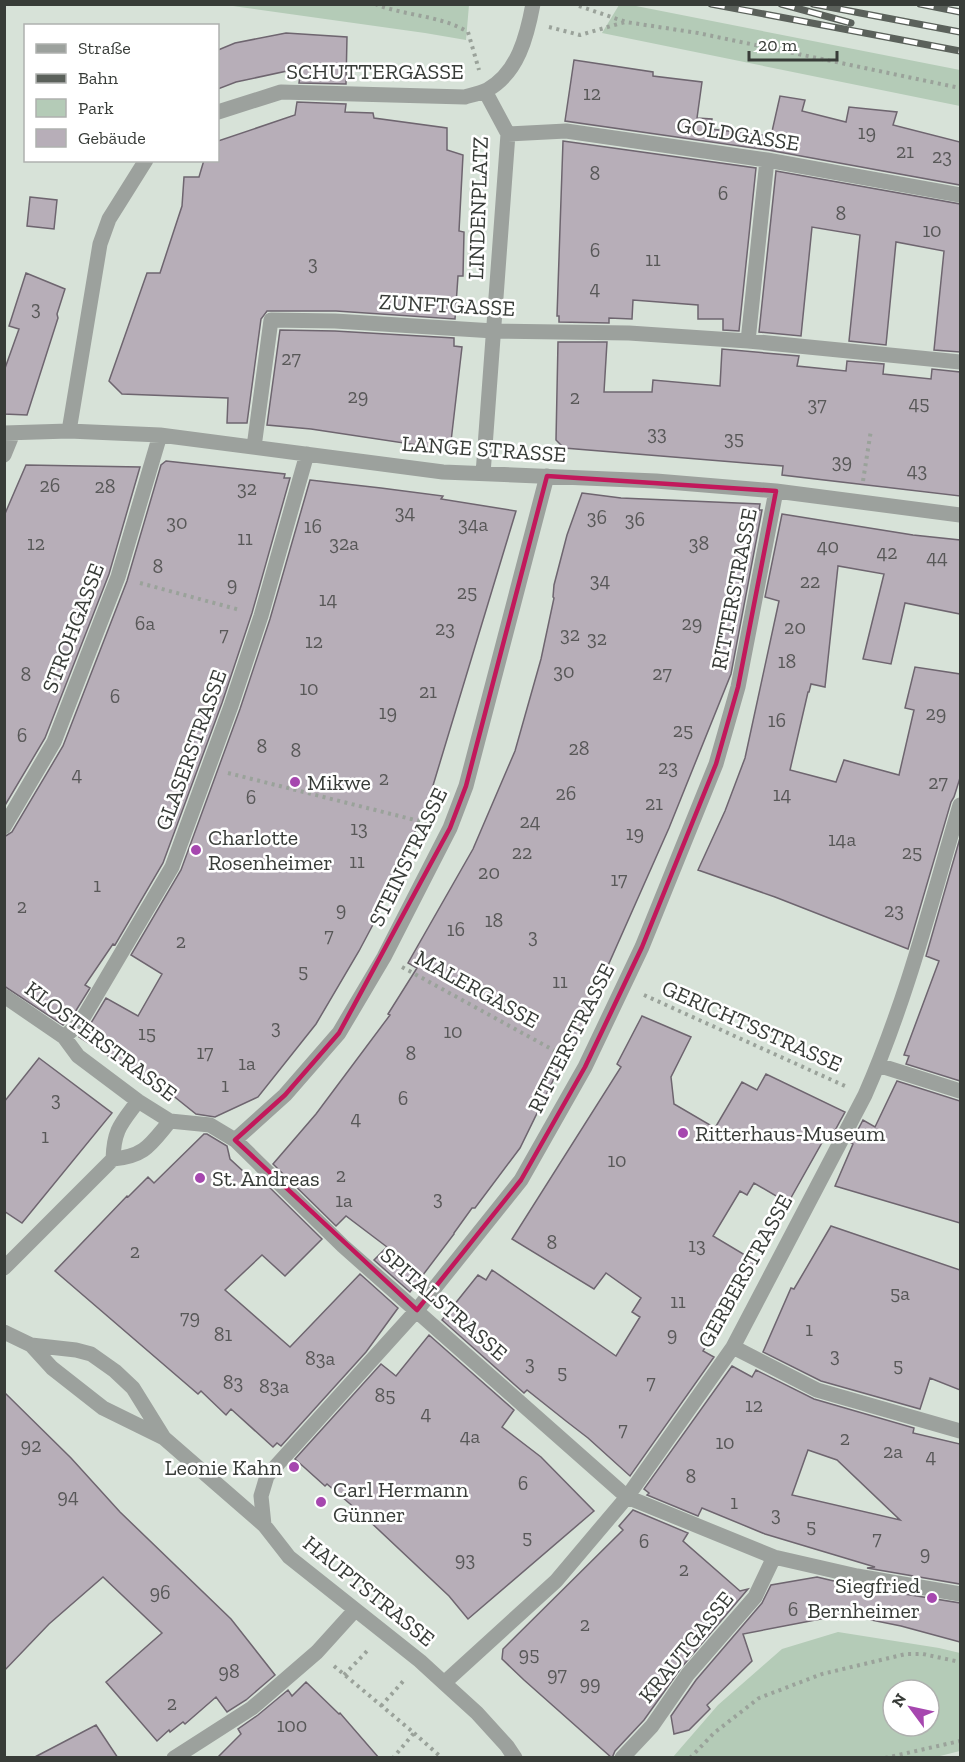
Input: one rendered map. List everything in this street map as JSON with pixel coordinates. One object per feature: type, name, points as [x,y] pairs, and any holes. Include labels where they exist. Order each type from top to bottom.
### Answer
[{"type":"street","name":"SCHUTTERGASSE","points":[[219,112],[281,92],[465,97],[485,91],[500,81],[519,56],[532,13]]},
{"type":"street","name":"LINDENPLATZ","points":[[483,474],[508,134],[485,91]]},
{"type":"street","name":"GOLDGASSE","points":[[508,134],[566,131],[767,160],[960,195]]},
{"type":"street","points":[[748,341],[767,160]]},
{"type":"street","points":[[69,431],[100,244],[109,219],[145,162]]},
{"type":"street","name":"ZUNFTGASSE","points":[[254,447],[271,320],[335,321],[494,331],[628,333],[748,341],[960,362]]},
{"type":"street","name":"LANGE STRASSE","points":[[9,433],[69,431],[160,435],[443,472],[656,481],[776,491],[960,515]]},
{"type":"street","points":[[4,455],[9,433]]},
{"type":"street","name":"STROHGASSE","points":[[4,827],[54,742],[118,577],[160,435]]},
{"type":"street","name":"GLASERSTRASSE","points":[[64,1037],[80,1023],[172,867],[210,768],[261,616],[307,454]]},
{"type":"street","name":"STEINSTRASSE","points":[[235,1140],[285,1095],[339,1033],[384,957],[450,828],[466,786],[547,476]]},
{"type":"street","name":"RITTERSTRASSE","points":[[264,1525],[261,1496],[267,1476],[417,1310],[521,1180],[585,1067],[624,987],[716,764],[738,687],[776,491]]},
{"type":"street","name":"GERBERSTRASSE","points":[[444,1683],[556,1581],[627,1497],[733,1347],[865,1095],[878,1065],[906,986],[960,805]]},
{"type":"street","name":"KLOSTERSTRASSE","points":[[4,996],[64,1037],[78,1056],[138,1101],[170,1121]]},
{"type":"street","points":[[878,1065],[960,1091]]},
{"type":"street","points":[[4,1268],[112,1159],[117,1130],[138,1101]]},
{"type":"street","points":[[112,1159],[130,1158],[147,1149],[170,1121]]},
{"type":"street","name":"SPITALSTRASSE","points":[[170,1121],[210,1125],[235,1140],[343,1246],[627,1497],[774,1557],[857,1576],[960,1594]]},
{"type":"street","name":"HAUPTSTRASSE","points":[[4,1332],[31,1345],[91,1354],[115,1371],[133,1388],[164,1438]]},
{"type":"street","name":"HAUPTSTRASSE","points":[[31,1345],[52,1368],[103,1408],[164,1438],[264,1525],[289,1557],[420,1661],[477,1713],[515,1758]]},
{"type":"street","points":[[733,1347],[817,1390],[960,1431]]},
{"type":"street","name":"KRAUTGASSE","points":[[622,1758],[652,1726],[688,1674],[755,1597],[774,1557]]},
{"type":"street","points":[[174,1758],[252,1708],[317,1652],[355,1610]]},
{"type":"path","points":[[375,4],[386,9],[454,24],[468,32],[485,91]]},
{"type":"path","points":[[386,9],[391,4]]},
{"type":"path","points":[[579,6],[626,22],[698,33],[960,87]]},
{"type":"path","points":[[532,13],[580,35],[626,22]]},
{"type":"path","points":[[859,502],[870,430]]},
{"type":"path","points":[[118,577],[261,616]]},
{"type":"path","points":[[210,768],[450,828]]},
{"type":"path","name":"MALERGASSE","points":[[384,957],[585,1067]]},
{"type":"path","name":"GERICHTSSTRASSE","points":[[624,987],[865,1095]]},
{"type":"path","points":[[317,1652],[442,1758]]},
{"type":"path","points":[[690,1758],[714,1734],[759,1698],[822,1674],[906,1654],[922,1654],[960,1662]]},
{"type":"path","points":[[344,1674],[362,1656]]},
{"type":"path","points":[[381,1707],[399,1686]]},
{"type":"path","points":[[393,1758],[414,1733]]},
{"type":"path","points":[[885,1758],[960,1741]]},
{"type":"highlighted area","points":[[547,476],[776,491],[738,687],[716,764],[642,947],[585,1067],[521,1180],[417,1310],[235,1140],[285,1095],[339,1033],[450,828],[466,786]]},
{"type":"green space","points":[[226,5],[469,5],[466,40]]},
{"type":"green space","points":[[619,5],[631,5],[960,70],[960,106],[602,33]]},
{"type":"green space","points":[[838,1632],[960,1653],[960,1751],[932,1758],[673,1757],[718,1705],[782,1649]]},
{"type":"building","points":[[286,33],[347,37],[346,84],[299,83],[301,68],[236,82],[219,89],[219,50],[235,43]]},
{"type":"building","points":[[574,60],[653,72],[653,76],[702,82],[697,118],[712,119],[711,129],[771,136],[780,96],[805,100],[802,111],[846,122],[849,107],[897,112],[893,125],[960,142],[960,185],[768,150],[565,121]]},
{"type":"building","points":[[297,102],[346,104],[345,112],[373,113],[374,118],[447,128],[447,150],[463,155],[459,231],[464,232],[463,276],[458,276],[455,319],[336,311],[267,311],[261,319],[247,423],[227,423],[228,398],[122,394],[109,381],[147,273],[160,273],[182,206],[184,177],[199,177],[203,162],[219,162],[219,141],[295,115]]},
{"type":"building","points":[[563,141],[756,168],[739,331],[723,330],[723,319],[698,319],[698,305],[633,300],[632,319],[609,318],[609,323],[559,322],[559,316],[557,316]]},
{"type":"building","points":[[776,171],[960,204],[960,352],[934,350],[944,251],[896,242],[886,345],[849,341],[860,235],[812,227],[801,336],[759,332]]},
{"type":"building","points":[[30,197],[57,200],[54,229],[27,226]]},
{"type":"building","points":[[26,273],[65,289],[27,415],[4,414],[4,371],[19,329],[9,326]]},
{"type":"building","points":[[280,330],[454,338],[454,346],[462,347],[450,450],[311,429],[267,425]]},
{"type":"building","points":[[558,342],[607,342],[604,392],[652,392],[653,380],[720,386],[722,349],[799,356],[797,366],[846,371],[847,361],[884,364],[883,374],[931,379],[932,369],[960,372],[960,496],[782,475],[783,466],[564,448],[556,440]]},
{"type":"building","points":[[166,461],[285,474],[284,478],[290,478],[252,613],[222,703],[163,863],[115,945],[113,944],[85,985],[90,988],[72,1017],[63,1025],[4,986],[4,837],[12,832],[63,746],[127,581],[161,465]]},
{"type":"building","points":[[26,465],[140,467],[109,574],[45,738],[4,807],[4,516]]},
{"type":"building","points":[[310,480],[443,496],[441,499],[516,511],[425,812],[423,811],[395,883],[359,951],[316,1024],[258,1097],[215,1117],[196,1114],[161,1086],[159,1089],[79,1037],[88,1028],[106,998],[138,1016],[162,974],[131,955],[181,870],[240,709],[270,619]]},
{"type":"building","points":[[582,493],[621,498],[760,504],[759,510],[762,510],[731,674],[669,828],[571,1051],[568,1050],[520,1148],[410,1292],[374,1260],[387,1247],[346,1216],[336,1226],[273,1164],[316,1114],[390,1015],[388,1014],[417,968],[408,963],[473,849],[515,751],[541,659],[554,598],[554,585],[567,535]]},
{"type":"building","points":[[782,514],[913,535],[960,540],[960,614],[905,603],[891,664],[863,659],[884,574],[838,566],[825,687],[811,684],[790,770],[836,782],[844,760],[899,775],[914,710],[905,708],[915,667],[960,674],[960,778],[908,949],[775,897],[698,870],[725,811],[745,758],[779,601],[765,597]]},
{"type":"building","points":[[960,838],[960,1081],[906,1064],[909,1056],[904,1055],[939,961],[926,956]]},
{"type":"building","points":[[642,1016],[691,1037],[671,1077],[674,1104],[715,1128],[742,1082],[757,1090],[766,1074],[845,1112],[833,1134],[828,1132],[788,1203],[754,1183],[747,1195],[740,1191],[713,1236],[755,1261],[703,1351],[714,1357],[630,1476],[588,1438],[527,1390],[524,1393],[442,1320],[478,1275],[486,1280],[492,1270],[616,1356],[640,1317],[632,1312],[641,1298],[606,1273],[594,1289],[512,1239],[621,1067],[617,1064]]},
{"type":"building","points":[[39,1058],[112,1113],[22,1223],[4,1211],[4,1102]]},
{"type":"building","points":[[897,1081],[960,1101],[960,1223],[835,1186],[853,1144],[851,1143],[863,1120],[875,1127]]},
{"type":"building","points":[[204,1134],[227,1146],[230,1159],[256,1183],[260,1178],[322,1239],[285,1276],[262,1255],[225,1290],[290,1347],[360,1274],[398,1308],[366,1352],[281,1446],[277,1443],[273,1447],[231,1409],[226,1415],[201,1391],[198,1394],[55,1271],[127,1196],[148,1177],[154,1183]]},
{"type":"building","points":[[831,1226],[960,1270],[960,1390],[930,1378],[920,1409],[821,1381],[763,1352],[791,1288],[794,1289]]},
{"type":"building","points":[[429,1335],[514,1410],[502,1427],[541,1457],[594,1511],[468,1619],[449,1596],[364,1516],[295,1459],[381,1364],[396,1376]]},
{"type":"building","points":[[732,1366],[752,1377],[756,1370],[814,1399],[914,1428],[913,1433],[960,1444],[960,1584],[867,1568],[875,1567],[765,1534],[702,1508],[698,1516],[647,1495],[649,1493],[644,1489]],"holes":[[[808,1450],[837,1460],[900,1520],[792,1495]]]},
{"type":"building","points":[[4,1392],[71,1458],[120,1512],[231,1619],[275,1675],[246,1700],[227,1712],[216,1697],[185,1724],[183,1722],[170,1732],[169,1730],[157,1741],[106,1682],[162,1633],[103,1577],[49,1624],[4,1671]]},
{"type":"building","points":[[633,1510],[688,1533],[683,1541],[740,1591],[748,1589],[681,1668],[644,1720],[615,1751],[612,1758],[502,1659],[503,1649],[623,1530],[619,1526]]},
{"type":"building","points":[[817,1577],[855,1586],[960,1603],[960,1642],[871,1620],[873,1609],[743,1634],[752,1661],[707,1705],[710,1709],[689,1730],[674,1734],[671,1716],[696,1680],[762,1603],[771,1585]]},
{"type":"building","points":[[306,1682],[340,1713],[379,1758],[217,1758],[241,1734],[238,1729],[288,1690],[292,1696]]},
{"type":"building","points":[[96,1725],[118,1758],[33,1758]]},
{"type":"railway","points":[[711,4],[960,51]]},
{"type":"railway","points":[[781,4],[851,23]]},
{"type":"railway","points":[[813,4],[960,32]]},
{"type":"railway","points":[[920,4],[960,12]]},
{"type":"place","name":"Mikwe","points":[[295,782]]},
{"type":"place","name":"Charlotte Rosenheimer","points":[[196,850]]},
{"type":"place","name":"Ritterhaus-Museum","points":[[683,1133]]},
{"type":"place","name":"St. Andreas","points":[[200,1178]]},
{"type":"place","name":"Leonie Kahn","points":[[294,1467]]},
{"type":"place","name":"Carl Hermann Günner","points":[[321,1502]]},
{"type":"place","name":"Siegfried Bernheimer","points":[[932,1598]]}]
